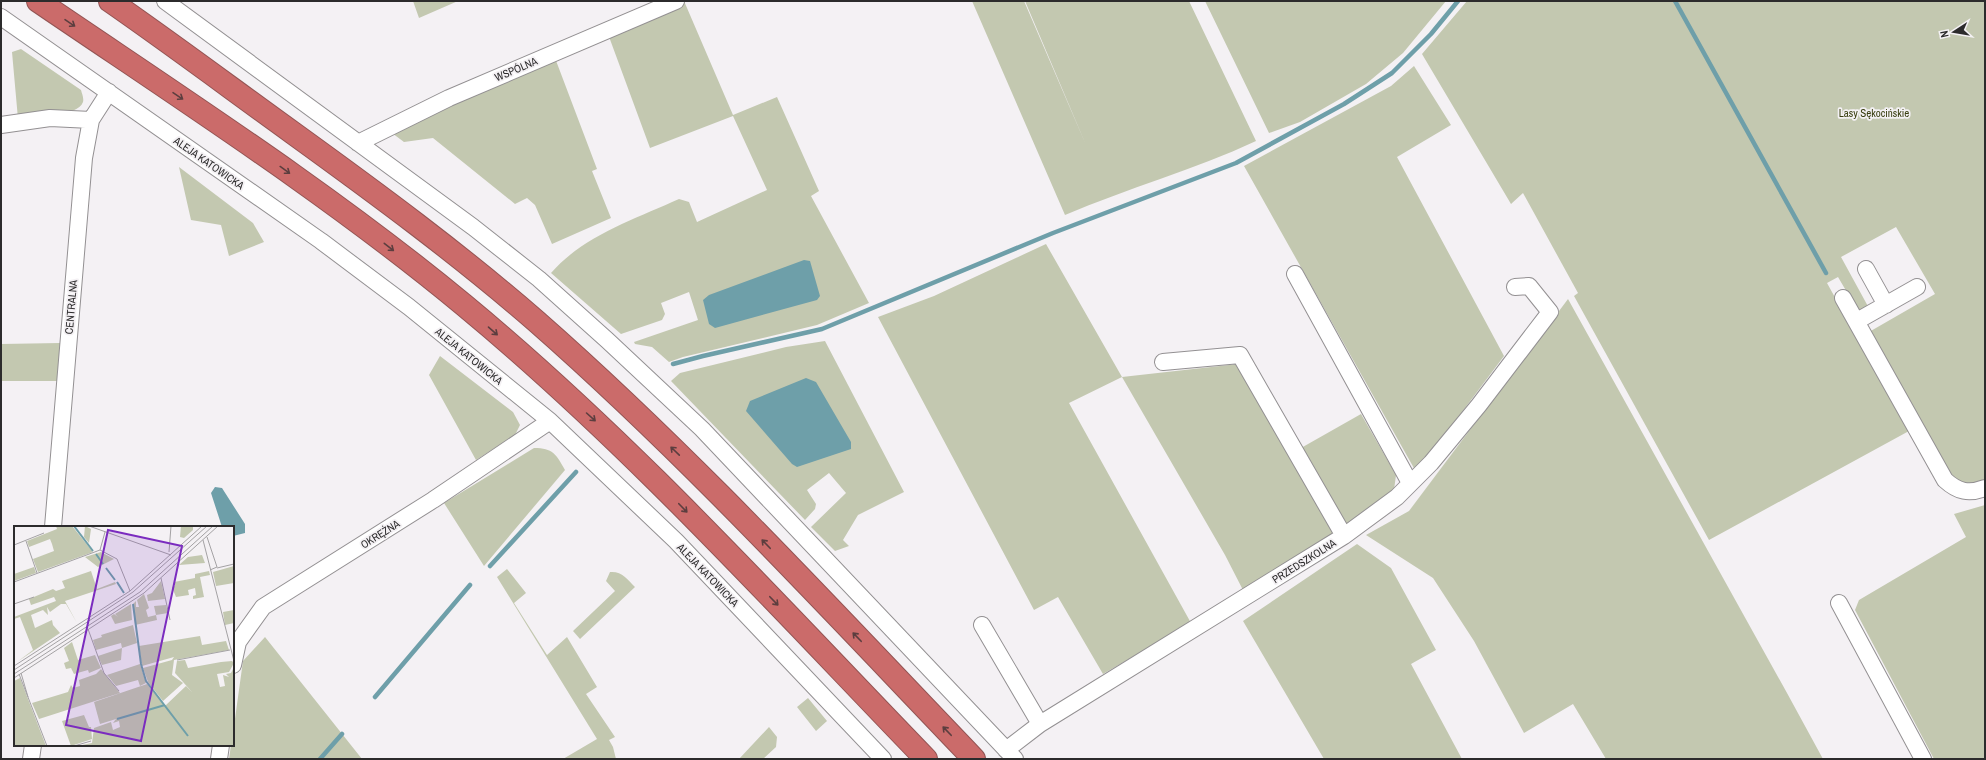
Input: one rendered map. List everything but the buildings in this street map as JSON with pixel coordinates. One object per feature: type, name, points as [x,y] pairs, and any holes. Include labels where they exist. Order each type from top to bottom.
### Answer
[{"type":"highway","points":[[38,1],[261,153],[372,234],[464,305],[587,413],[649,472],[926,759]]},
{"type":"highway","points":[[110,1],[378,196],[534,320],[603,381],[679,454],[974,759]]},
{"type":"street","points":[[165,1],[473,227],[539,279],[702,428],[1010,755]]},
{"type":"street","name":"WSPÓLNA","points":[[358,143],[449,98],[676,1]]},
{"type":"street","name":"ALEJA KATOWICKA","points":[[1,17],[365,274],[409,307],[550,421],[676,541],[883,759]]},
{"type":"street","name":"CENTRALNA","points":[[53,526],[84,158],[91,120],[109,92]]},
{"type":"street","points":[[1,125],[50,118],[91,120]]},
{"type":"street","points":[[1866,269],[1886,304]]},
{"type":"street","points":[[1295,274],[1410,483]]},
{"type":"street","name":"PRZEDSZKOLNA","points":[[1010,755],[1040,724],[1344,536],[1397,498],[1431,463],[1479,405],[1550,312],[1529,286],[1515,287]]},
{"type":"street","points":[[1857,321],[1917,287]]},
{"type":"street","points":[[1843,298],[1945,480],[1954,488],[1962,491],[1970,492],[1985,488]]},
{"type":"street","points":[[1163,362],[1240,355],[1344,536]]},
{"type":"street","name":"OKRĘŻNA","points":[[234,660],[238,642],[263,607],[433,500],[550,421]]},
{"type":"street","points":[[1839,603],[1923,759]]},
{"type":"street","points":[[982,626],[1040,724]]},
{"type":"street","points":[[31,759],[33,746]]},
{"type":"street","points":[[219,759],[221,746]]},
{"type":"green space","points":[[413,1],[458,1],[419,18]]},
{"type":"green space","points":[[684,1],[733,115],[777,97],[819,191],[811,196],[869,303],[817,325],[683,357],[669,362],[652,347],[635,344],[634,342],[698,320],[689,292],[661,303],[665,314],[662,320],[621,334],[551,273],[564,260],[594,239],[628,221],[679,199],[689,202],[697,222],[767,190],[733,116],[650,148],[608,34]]},
{"type":"green space","points":[[972,1],[1024,1],[1086,145],[1025,1],[1189,1],[1256,141],[1209,161],[1065,215]]},
{"type":"green space","points":[[1205,1],[1446,1],[1403,53],[1366,84],[1300,122],[1269,133]]},
{"type":"green space","name":"Lasy Sękocińskie","points":[[1467,1],[1985,1],[1985,484],[1976,487],[1954,482],[1869,332],[1935,294],[1896,227],[1841,257],[1870,310],[1858,311],[1838,277],[1827,283],[1909,431],[1709,540],[1574,296],[1578,293],[1523,193],[1511,204],[1422,54]]},
{"type":"green space","points":[[21,49],[81,90],[83,102],[79,107],[73,111],[54,116],[18,119],[12,52]]},
{"type":"green space","points":[[555,58],[597,169],[592,171],[611,218],[552,244],[535,205],[527,198],[515,204],[433,138],[404,142],[392,133]]},
{"type":"green space","points":[[1414,66],[1451,125],[1397,157],[1504,356],[1438,444],[1415,470],[1244,166],[1391,86]]},
{"type":"green space","points":[[179,167],[253,223],[264,242],[229,256],[221,225],[191,220]]},
{"type":"green space","points":[[1046,244],[1122,377],[1069,403],[1191,623],[1103,674],[1058,597],[1034,610],[878,317],[934,296]]},
{"type":"green space","points":[[1568,299],[1823,759],[1606,759],[1573,704],[1524,733],[1474,641],[1433,578],[1366,535],[1409,511]]},
{"type":"green space","points":[[825,341],[904,492],[858,515],[843,540],[849,546],[835,551],[811,527],[846,493],[829,473],[807,490],[816,504],[815,509],[805,520],[671,381],[680,373],[786,347]]},
{"type":"green space","points":[[60,343],[57,381],[1,381],[1,344]]},
{"type":"green space","points":[[440,356],[513,412],[520,425],[515,435],[476,460],[429,375]]},
{"type":"green space","points":[[1238,364],[1334,528],[1332,538],[1244,592],[1225,555],[1122,377]]},
{"type":"green space","points":[[1361,414],[1396,475],[1394,490],[1347,524],[1301,448]]},
{"type":"green space","points":[[534,448],[546,449],[553,453],[565,470],[484,566],[444,503]]},
{"type":"green space","points":[[1985,505],[1985,759],[1934,759],[1855,610],[1859,600],[1966,537],[1954,514]]},
{"type":"green space","points":[[1357,544],[1391,568],[1436,650],[1411,664],[1462,759],[1324,759],[1243,621]]},
{"type":"green space","points":[[507,569],[526,593],[514,603],[547,655],[567,637],[597,687],[586,694],[615,737],[609,740],[613,747],[616,759],[563,759],[597,739],[497,577]]},
{"type":"green space","points":[[610,572],[621,574],[635,587],[580,639],[573,631],[615,591],[606,581]]},
{"type":"green space","points":[[265,637],[362,759],[229,759],[231,746],[234,746],[234,726],[243,661]]},
{"type":"green space","points":[[808,698],[827,721],[816,731],[797,707]]},
{"type":"green space","points":[[769,727],[777,737],[776,747],[763,759],[739,759]]},
{"type":"water","points":[[804,260],[810,261],[820,296],[817,300],[715,328],[709,324],[703,300],[709,295]]},
{"type":"water","points":[[806,378],[816,382],[851,442],[851,449],[797,467],[792,464],[746,411],[750,401]]},
{"type":"water","points":[[215,487],[222,488],[245,524],[245,533],[234,536],[234,526],[222,526],[211,493]]},
{"type":"waterway","points":[[673,364],[822,329],[1053,233],[1236,163],[1344,104],[1392,73],[1431,34],[1458,1]]},
{"type":"waterway","points":[[1675,1],[1826,273]]},
{"type":"waterway","points":[[490,566],[576,472]]},
{"type":"waterway","points":[[375,697],[470,585]]},
{"type":"waterway","points":[[320,759],[342,734]]}]
